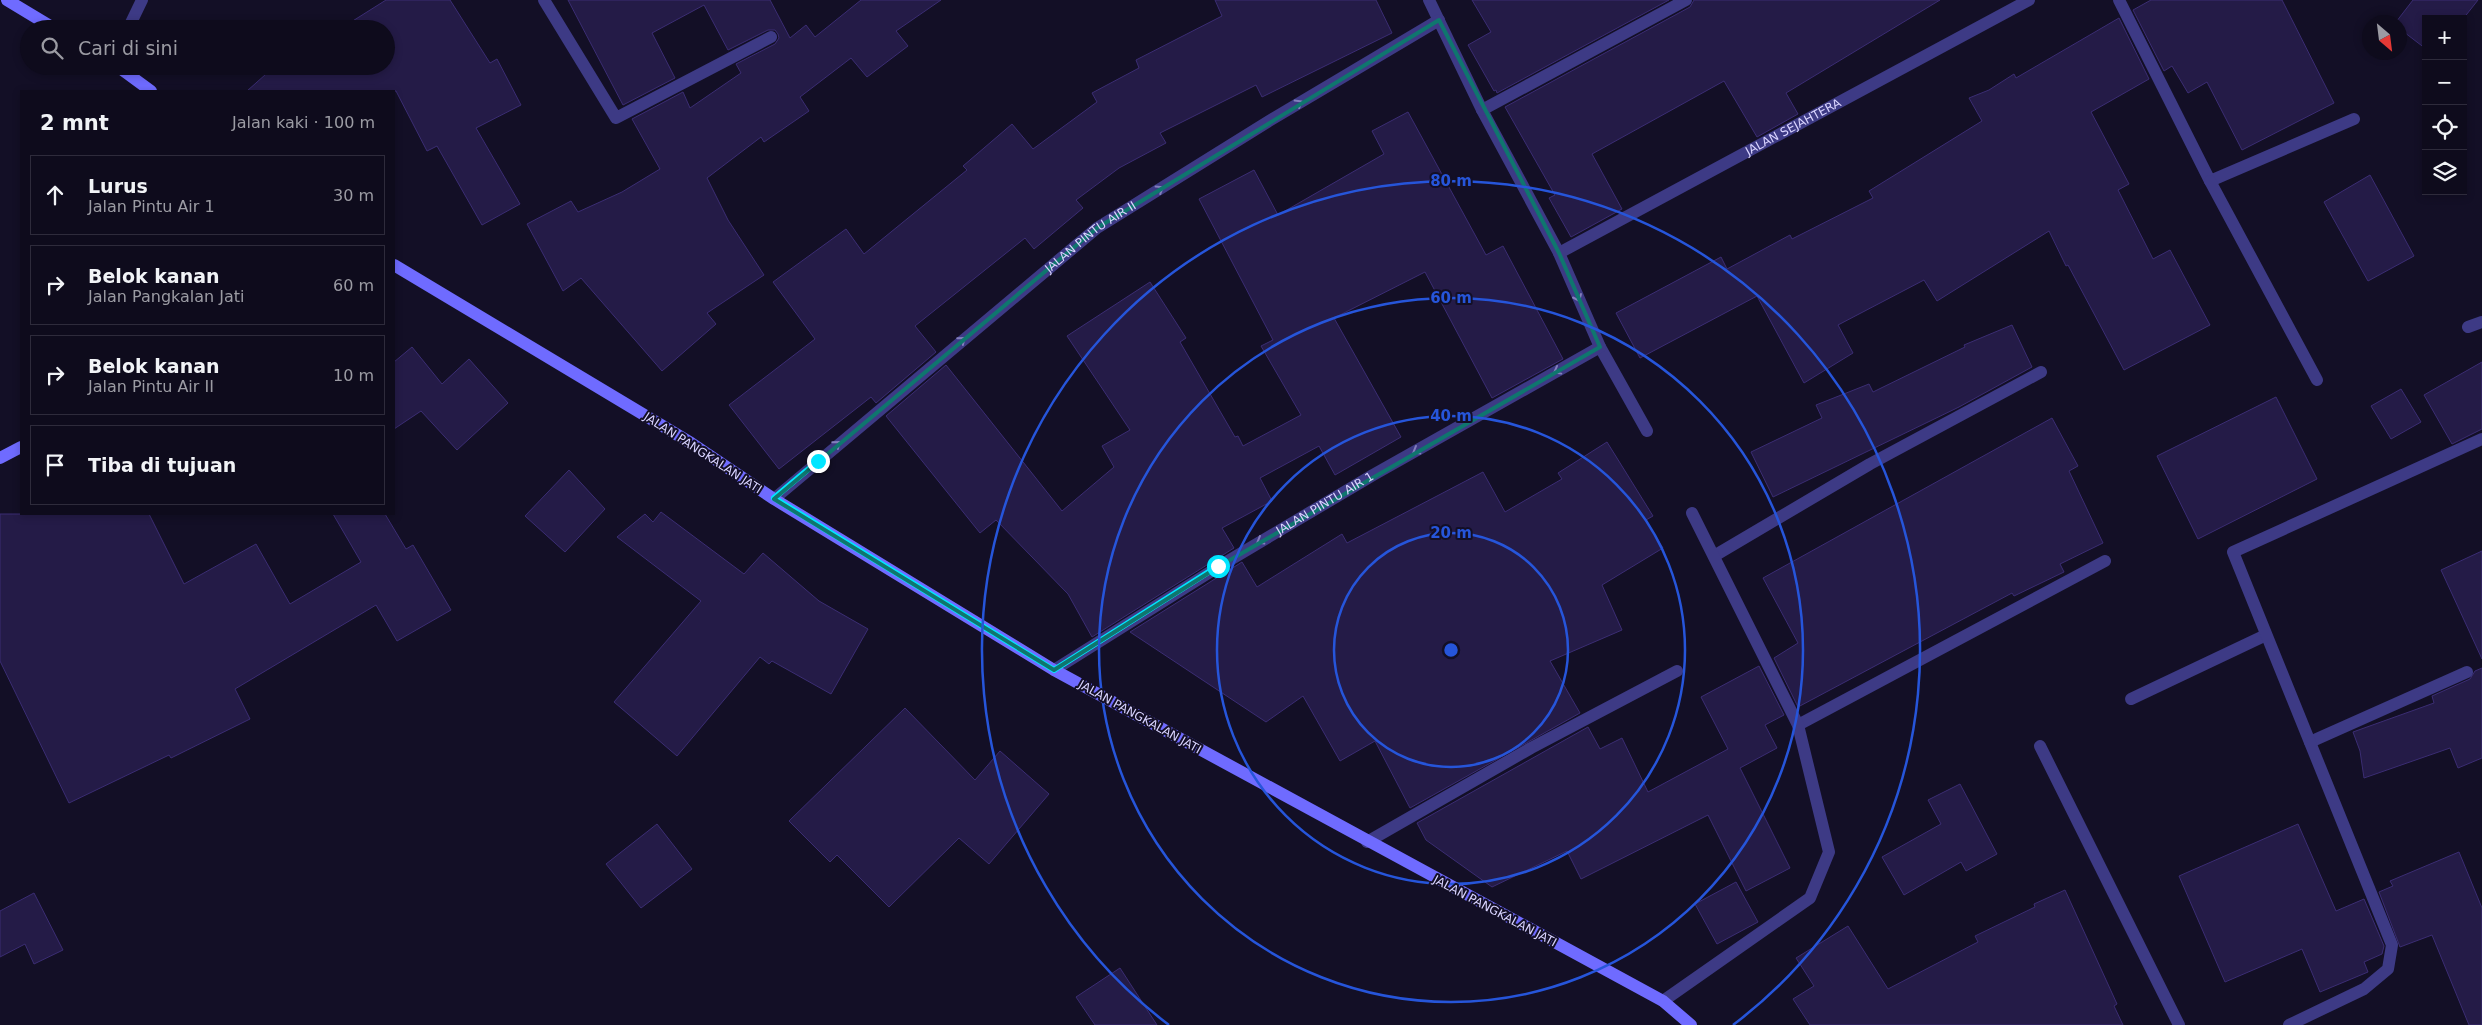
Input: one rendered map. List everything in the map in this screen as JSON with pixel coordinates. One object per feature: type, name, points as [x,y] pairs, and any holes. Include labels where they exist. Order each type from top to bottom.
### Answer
[{"type":"main road","points":[[7,0],[41,20]]},
{"type":"main road","points":[[129,75],[150,90]]},
{"type":"main road","name":"JALAN PANGKALAN JATI","points":[[395,266],[691,443],[774,498],[1054,670],[1367,842],[1663,1001],[1691,1025]]},
{"type":"main road","points":[[0,458],[20,448]]},
{"type":"street","points":[[132,20],[142,0]]},
{"type":"street","points":[[544,0],[616,118],[771,37]]},
{"type":"street","points":[[1429,0],[1482,110],[1558,253],[1600,347],[1647,431]]},
{"type":"street","points":[[1482,110],[1686,0]]},
{"type":"street","name":"JALAN SEJAHTERA","points":[[1558,253],[2028,0]]},
{"type":"street","points":[[2119,0],[2210,181],[2317,380]]},
{"type":"street","name":"JALAN PINTU AIR II","points":[[774,498],[1097,228],[1269,121],[1439,20]]},
{"type":"street","points":[[2210,181],[2354,119]]},
{"type":"street","points":[[2468,327],[2482,322]]},
{"type":"street","name":"JALAN PINTU AIR 1","points":[[1054,670],[1218,566],[1373,475],[1600,347]]},
{"type":"street","points":[[1714,556],[1870,464],[2041,372]]},
{"type":"street","points":[[2289,1025],[2364,989],[2388,968],[2392,945],[2233,552],[2482,439]]},
{"type":"street","points":[[1663,1001],[1810,898],[1829,852],[1798,725],[1692,513]]},
{"type":"street","points":[[1798,725],[2105,561]]},
{"type":"street","points":[[2131,699],[2266,635]]},
{"type":"street","points":[[1367,842],[1531,748],[1676,671]]},
{"type":"street","points":[[2310,742],[2467,672]]},
{"type":"street","points":[[2040,746],[2179,1025]]},
{"type":"highlighted area","points":[[1439,20],[1559,253],[1600,347],[1218,567],[1054,670],[774,499],[1097,228]]},
{"type":"building","points":[[386,0],[450,0],[490,63],[497,59],[521,105],[476,128],[520,204],[482,225],[437,146],[427,151],[395,90],[248,90],[265,75],[395,75],[395,20],[354,20]]},
{"type":"building","points":[[568,0],[770,0],[790,38],[806,25],[815,37],[861,0],[941,0],[896,31],[908,46],[867,77],[851,58],[800,97],[809,111],[764,142],[761,137],[707,178],[728,220],[764,275],[707,313],[716,324],[662,371],[581,278],[563,291],[527,224],[571,201],[578,212],[622,192],[660,169],[632,119],[683,92],[690,108],[741,73],[736,64],[775,44],[779,38],[778,34],[775,30],[768,30],[728,50],[704,5],[652,33],[675,78],[623,105]]},
{"type":"building","points":[[1215,0],[1376,0],[1392,33],[1262,97],[1256,85],[1160,133],[1166,143],[1119,168],[1076,200],[1083,208],[1034,249],[1025,238],[915,326],[936,352],[876,403],[871,397],[779,469],[729,405],[815,339],[773,282],[846,229],[864,254],[967,170],[963,166],[1012,124],[1033,149],[1097,102],[1092,93],[1139,68],[1136,60],[1222,16]]},
{"type":"building","points":[[1472,0],[1669,0],[1497,93],[1496,90],[1494,91],[1468,45],[1491,32]]},
{"type":"building","points":[[1694,0],[1940,0],[1786,93],[1798,114],[1757,137],[1724,81],[1592,154],[1622,209],[1571,237],[1549,198],[1555,195],[1505,107],[1690,7]]},
{"type":"building","points":[[2151,0],[2282,0],[2334,103],[2242,150],[2207,82],[2188,93],[2172,66],[2164,71],[2133,10]]},
{"type":"building","points":[[2413,0],[2478,0],[2466,15],[2422,15],[2422,46],[2407,34],[2407,15],[2401,15]]},
{"type":"building","points":[[2119,18],[2149,79],[2091,112],[2129,184],[2118,190],[2153,259],[2170,250],[2210,325],[2124,370],[2068,265],[2066,266],[2049,231],[1937,301],[1924,280],[1838,325],[1853,353],[1804,383],[1757,296],[1640,358],[1616,313],[1721,257],[1727,269],[1790,235],[1792,239],[1873,198],[1869,191],[1982,121],[1969,98],[1989,90],[2014,74],[2016,78]]},
{"type":"building","points":[[1408,112],[1486,255],[1503,246],[1563,359],[1492,398],[1425,272],[1334,318],[1401,437],[1335,475],[1319,446],[1260,478],[1272,501],[1222,528],[1234,548],[1092,637],[1068,594],[996,520],[980,533],[886,416],[946,365],[1062,511],[1114,467],[1102,446],[1130,430],[1067,336],[1150,282],[1186,338],[1180,342],[1235,437],[1238,436],[1243,446],[1301,415],[1261,346],[1273,340],[1199,199],[1254,170],[1278,215],[1384,154],[1372,131]]},
{"type":"building","points":[[2370,175],[2414,256],[2368,281],[2324,202]]},
{"type":"building","points":[[2012,325],[2032,367],[1959,407],[1773,497],[1751,452],[1822,418],[1816,405],[1869,384],[1873,392],[1965,347],[1964,345]]},
{"type":"building","points":[[412,347],[442,384],[469,359],[508,403],[457,450],[421,411],[395,428],[395,361]]},
{"type":"building","points":[[2482,362],[2482,429],[2452,444],[2424,395]]},
{"type":"building","points":[[2401,389],[2421,422],[2391,439],[2371,406]]},
{"type":"building","points":[[2276,397],[2317,479],[2198,539],[2157,456]]},
{"type":"building","points":[[2052,418],[2078,466],[2069,471],[2103,543],[2060,564],[2064,572],[2014,596],[2012,593],[1798,707],[1774,658],[1798,643],[1763,578]]},
{"type":"building","points":[[1607,442],[1653,516],[1646,520],[1663,548],[1602,585],[1622,630],[1550,661],[1580,713],[1410,808],[1375,741],[1340,761],[1303,696],[1266,722],[1130,632],[1242,562],[1257,587],[1342,534],[1347,543],[1483,472],[1505,512],[1562,479],[1558,473]]},
{"type":"building","points":[[569,470],[605,509],[565,552],[525,516]]},
{"type":"building","points":[[661,512],[744,574],[763,553],[819,601],[868,629],[831,694],[772,661],[769,664],[760,657],[677,756],[614,702],[701,601],[617,537],[645,514],[653,522]]},
{"type":"building","points":[[0,514],[150,515],[184,584],[256,544],[290,604],[361,562],[334,515],[386,515],[406,549],[413,545],[451,610],[397,641],[376,605],[235,689],[250,719],[171,758],[169,755],[69,803],[0,661]]},
{"type":"building","points":[[2482,551],[2482,659],[2441,570]]},
{"type":"building","points":[[1759,666],[1784,715],[1765,725],[1777,748],[1740,768],[1790,868],[1746,891],[1708,815],[1581,879],[1567,851],[1492,887],[1426,840],[1417,823],[1588,727],[1600,749],[1622,738],[1648,792],[1728,749],[1701,697]]},
{"type":"building","points":[[2482,668],[2482,758],[2458,768],[2450,748],[2364,778],[2360,751],[2353,732],[2434,703],[2432,696],[2470,679],[2475,671]]},
{"type":"building","points":[[905,708],[975,780],[1000,751],[1049,794],[989,864],[959,838],[889,907],[837,855],[830,862],[789,821]]},
{"type":"building","points":[[1960,784],[1997,854],[1966,871],[1961,862],[1904,895],[1882,857],[1941,824],[1928,800]]},
{"type":"building","points":[[657,824],[692,869],[641,908],[606,864]]},
{"type":"building","points":[[2298,824],[2336,911],[2364,899],[2384,946],[2382,954],[2364,962],[2368,972],[2320,992],[2302,949],[2225,982],[2179,876]]},
{"type":"building","points":[[2459,852],[2482,908],[2482,1025],[2469,1025],[2432,935],[2400,947],[2379,892],[2393,886],[2390,881]]},
{"type":"building","points":[[1736,882],[1758,922],[1717,944],[1695,904]]},
{"type":"building","points":[[2065,890],[2117,1004],[2114,1006],[2123,1025],[1810,1025],[1793,999],[1814,986],[1796,958],[1848,926],[1888,989],[1978,942],[1975,936],[2035,907],[2034,904]]},
{"type":"building","points":[[34,893],[63,950],[34,964],[25,944],[0,957],[0,911]]},
{"type":"building","points":[[1120,968],[1157,1025],[1095,1025],[1076,997]]},
{"type":"route","points":[[818,461],[774,498],[1054,670],[1218,566]]}]
